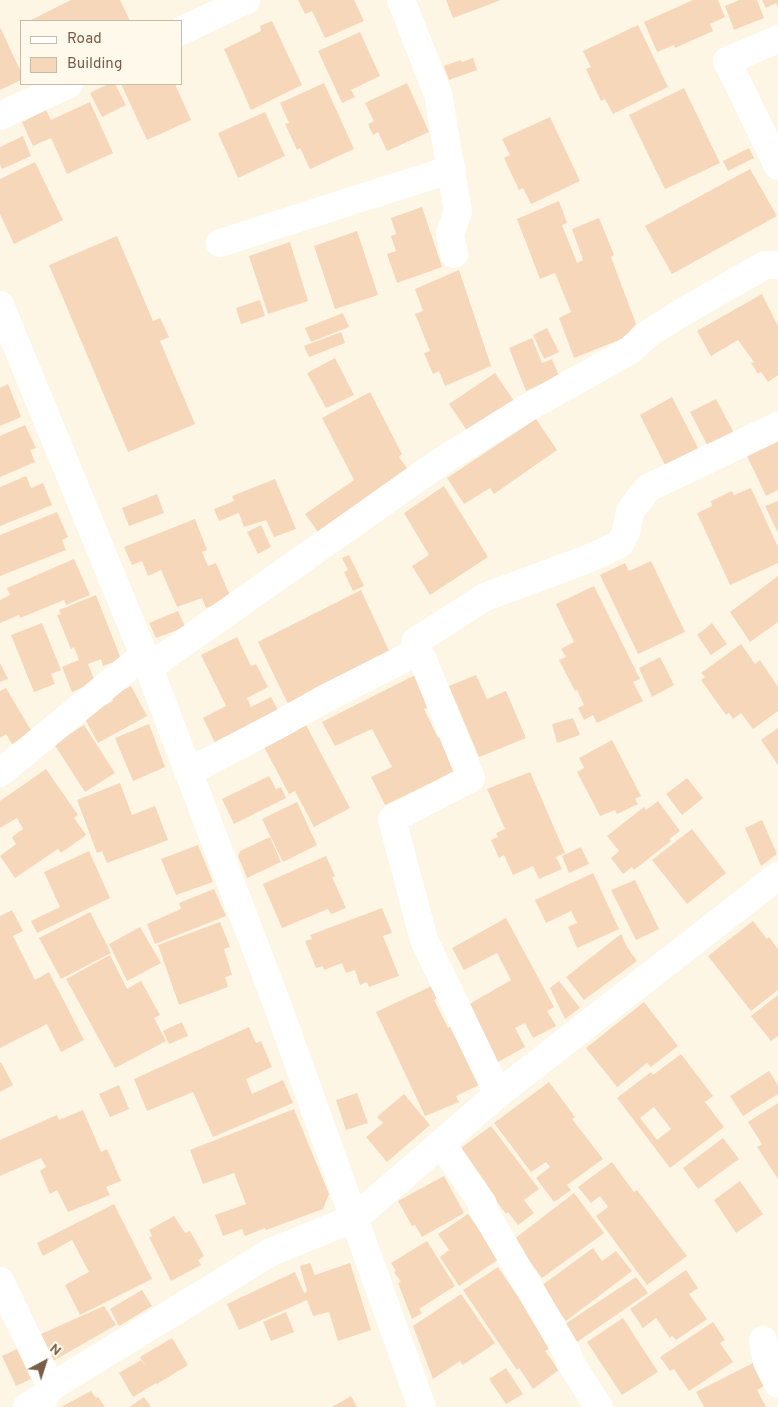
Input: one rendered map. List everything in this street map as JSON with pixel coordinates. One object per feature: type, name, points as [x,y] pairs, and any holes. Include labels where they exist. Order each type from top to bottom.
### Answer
[{"type":"street","points":[[182,30],[210,8],[246,0]]},
{"type":"street","points":[[401,0],[438,94],[458,212],[450,234],[454,254]]},
{"type":"street","points":[[778,39],[727,61],[778,166]]},
{"type":"street","points":[[0,116],[67,85]]},
{"type":"street","points":[[220,243],[452,169]]},
{"type":"street","points":[[0,773],[146,662],[442,461],[527,408],[629,351],[648,334],[765,264],[778,265]]},
{"type":"street","points":[[0,306],[146,662],[277,1004],[422,1407]]},
{"type":"street","points":[[413,654],[416,641],[485,597],[585,560],[620,544],[626,532],[630,512],[648,488],[778,426]]},
{"type":"street","points":[[188,772],[413,654]]},
{"type":"street","points":[[413,654],[422,658],[471,778],[392,818],[424,940],[498,1094]]},
{"type":"street","points":[[27,1407],[45,1396],[51,1387],[272,1252],[354,1218],[498,1094],[778,876]]},
{"type":"street","points":[[442,1143],[484,1204],[483,1210],[568,1354],[569,1362],[598,1407]]},
{"type":"street","points":[[0,1281],[51,1387]]},
{"type":"street","points":[[763,1340],[767,1362],[778,1384]]},
{"type":"building","points":[[71,0],[120,0],[130,20],[31,20]]},
{"type":"building","points":[[298,0],[354,0],[364,21],[325,38],[312,11],[305,14]]},
{"type":"building","points":[[446,0],[501,0],[453,18]]},
{"type":"building","points":[[693,0],[718,0],[725,17],[710,24],[713,31],[675,48],[674,45],[657,52],[644,22]]},
{"type":"building","points":[[739,0],[757,0],[764,18],[734,30],[725,6]]},
{"type":"building","points":[[762,0],[778,0],[778,8],[776,3],[766,8]]},
{"type":"building","points":[[272,21],[302,85],[251,110],[224,49],[261,31],[260,26]]},
{"type":"building","points":[[638,25],[668,87],[613,114],[605,99],[601,101],[586,69],[591,67],[583,51]]},
{"type":"building","points":[[0,27],[20,70],[20,80],[0,90]]},
{"type":"building","points":[[360,32],[380,76],[351,90],[355,97],[342,103],[318,51]]},
{"type":"building","points":[[473,58],[477,70],[449,80],[444,66]]},
{"type":"building","points":[[324,83],[354,149],[310,169],[300,148],[297,150],[285,124],[289,123],[280,103]]},
{"type":"building","points":[[407,83],[429,132],[387,151],[378,132],[373,135],[368,124],[374,121],[365,103]]},
{"type":"building","points":[[106,85],[116,85],[126,105],[102,117],[90,93]]},
{"type":"building","points":[[121,85],[175,85],[191,120],[147,140]]},
{"type":"building","points":[[684,88],[720,163],[665,189],[629,115]]},
{"type":"building","points":[[90,102],[113,153],[67,174],[51,138],[33,146],[22,122],[46,110],[51,120]]},
{"type":"building","points":[[265,112],[285,156],[238,178],[218,133]]},
{"type":"building","points":[[550,117],[580,181],[531,204],[523,188],[519,190],[504,158],[510,155],[502,139]]},
{"type":"building","points":[[23,136],[31,156],[2,169],[0,165],[0,147]]},
{"type":"building","points":[[749,148],[754,158],[728,171],[723,161]]},
{"type":"building","points":[[35,162],[63,220],[14,244],[0,214],[0,179]]},
{"type":"building","points":[[750,169],[777,216],[672,274],[645,226]]},
{"type":"building","points":[[559,201],[567,223],[562,225],[577,263],[583,260],[572,229],[599,218],[614,255],[611,257],[636,324],[624,338],[574,358],[559,318],[571,312],[555,273],[540,279],[517,219]]},
{"type":"building","points":[[422,207],[442,267],[397,283],[387,254],[396,251],[391,236],[396,234],[391,218]]},
{"type":"building","points":[[357,231],[378,295],[335,309],[314,246]]},
{"type":"building","points":[[117,236],[153,321],[160,318],[169,337],[160,341],[195,424],[128,452],[49,265]]},
{"type":"building","points":[[290,242],[308,301],[268,314],[249,256]]},
{"type":"building","points":[[459,270],[491,366],[445,386],[439,371],[433,374],[424,353],[430,351],[415,314],[423,311],[415,289]]},
{"type":"building","points":[[762,294],[778,326],[778,375],[768,382],[761,372],[758,374],[751,363],[754,362],[738,340],[711,356],[697,331]]},
{"type":"building","points":[[260,300],[265,316],[241,324],[236,308]]},
{"type":"building","points":[[343,313],[349,327],[311,342],[305,328]]},
{"type":"building","points":[[547,328],[559,352],[544,359],[533,335]]},
{"type":"building","points":[[341,332],[345,343],[309,357],[304,346]]},
{"type":"building","points":[[532,338],[542,363],[552,359],[559,376],[526,391],[509,348]]},
{"type":"building","points":[[335,358],[354,395],[326,408],[307,373]]},
{"type":"building","points":[[495,373],[514,401],[468,432],[449,404]]},
{"type":"building","points":[[8,384],[21,417],[0,426],[0,388]]},
{"type":"building","points":[[370,392],[402,454],[399,457],[407,468],[318,532],[305,514],[354,480],[322,418]]},
{"type":"building","points":[[672,397],[698,448],[665,465],[640,415]]},
{"type":"building","points":[[716,399],[737,439],[711,452],[690,412]]},
{"type":"building","points":[[536,419],[557,450],[494,494],[490,488],[464,504],[447,478]]},
{"type":"building","points":[[25,425],[36,448],[30,450],[35,462],[0,477],[0,436]]},
{"type":"building","points":[[778,441],[778,490],[766,496],[747,456]]},
{"type":"building","points":[[26,476],[31,488],[43,483],[52,505],[0,526],[0,487]]},
{"type":"building","points":[[275,479],[296,529],[274,537],[266,520],[244,527],[239,513],[219,521],[214,509],[234,501],[232,496]]},
{"type":"building","points":[[444,486],[488,557],[430,595],[412,566],[429,555],[404,513]]},
{"type":"building","points":[[751,488],[778,547],[778,563],[730,585],[697,513],[712,506],[711,501],[732,491],[734,495]]},
{"type":"building","points":[[157,494],[164,513],[129,526],[122,508]]},
{"type":"building","points":[[778,501],[778,533],[765,506]]},
{"type":"building","points":[[57,512],[68,537],[62,540],[66,550],[0,576],[0,535]]},
{"type":"building","points":[[195,519],[207,550],[202,552],[208,566],[216,563],[231,598],[206,608],[202,598],[177,607],[161,570],[148,576],[142,561],[132,565],[124,547]]},
{"type":"building","points":[[261,525],[271,547],[258,554],[247,532]]},
{"type":"building","points":[[349,555],[364,586],[353,591],[344,572],[348,570],[342,558]]},
{"type":"building","points":[[74,559],[90,595],[66,605],[64,600],[20,618],[19,615],[0,623],[0,600],[10,595],[7,588]]},
{"type":"building","points":[[651,561],[685,632],[638,654],[600,575],[625,563],[629,571]]},
{"type":"building","points":[[778,576],[778,622],[750,642],[730,612]]},
{"type":"building","points":[[594,586],[640,679],[633,682],[643,701],[597,723],[593,715],[584,720],[578,708],[584,705],[559,660],[566,657],[561,649],[574,642],[556,604]]},
{"type":"building","points":[[361,590],[390,653],[288,704],[258,642]]},
{"type":"building","points":[[96,595],[121,659],[103,666],[101,659],[88,664],[95,682],[72,692],[62,667],[79,660],[74,647],[71,649],[57,615],[61,614],[59,610]]},
{"type":"building","points":[[178,611],[185,627],[156,638],[149,623]]},
{"type":"building","points":[[42,623],[61,670],[51,674],[55,684],[34,692],[11,635]]},
{"type":"building","points":[[712,623],[727,644],[711,655],[697,635]]},
{"type":"building","points":[[237,637],[251,666],[256,664],[268,687],[247,698],[251,707],[271,697],[281,716],[217,747],[203,718],[226,706],[201,655]]},
{"type":"building","points":[[741,644],[755,664],[760,660],[778,687],[778,711],[753,729],[741,713],[733,719],[729,713],[726,715],[701,680],[705,677],[701,673]]},
{"type":"building","points":[[660,657],[674,685],[652,697],[639,668]]},
{"type":"building","points":[[0,663],[8,679],[0,682]]},
{"type":"building","points":[[415,675],[430,706],[424,709],[438,738],[441,736],[460,779],[433,782],[385,805],[371,777],[392,767],[372,729],[335,746],[322,722]]},
{"type":"building","points":[[476,675],[487,699],[506,691],[526,738],[479,757],[449,686]]},
{"type":"building","points":[[131,686],[147,716],[98,743],[84,717],[113,701],[111,697]]},
{"type":"building","points":[[6,688],[32,732],[12,744],[6,734],[0,738],[0,691]]},
{"type":"building","points":[[573,718],[580,735],[557,743],[552,724]]},
{"type":"building","points":[[149,724],[165,767],[133,781],[115,738]]},
{"type":"building","points":[[84,725],[115,773],[85,792],[54,744]]},
{"type":"building","points":[[306,725],[350,808],[314,827],[295,791],[289,794],[264,747]]},
{"type":"building","points":[[778,728],[778,765],[761,740]]},
{"type":"building","points":[[612,740],[641,796],[635,799],[638,804],[617,814],[615,810],[600,816],[577,772],[584,768],[579,758]]},
{"type":"building","points":[[46,769],[78,815],[74,818],[86,835],[61,853],[58,849],[15,878],[0,856],[16,844],[12,837],[23,829],[17,818],[0,828],[0,801]]},
{"type":"building","points":[[530,772],[565,853],[556,857],[562,869],[539,879],[533,866],[513,875],[504,855],[499,858],[491,840],[498,837],[496,833],[505,829],[487,789]]},
{"type":"building","points":[[269,776],[276,789],[281,787],[286,798],[234,824],[222,799]]},
{"type":"building","points":[[687,778],[703,798],[682,815],[666,794]]},
{"type":"building","points":[[120,783],[132,815],[155,806],[168,840],[107,863],[102,851],[97,853],[77,800]]},
{"type":"building","points":[[658,801],[680,831],[669,839],[671,841],[634,870],[632,867],[623,874],[611,858],[619,851],[607,836],[644,807],[646,810]]},
{"type":"building","points":[[297,802],[317,845],[283,862],[262,819]]},
{"type":"building","points":[[762,820],[777,854],[761,866],[745,828]]},
{"type":"building","points":[[692,829],[726,873],[687,904],[652,860]]},
{"type":"building","points":[[270,837],[281,862],[247,878],[238,856],[240,851]]},
{"type":"building","points":[[198,845],[213,882],[176,895],[161,859]]},
{"type":"building","points":[[581,847],[589,864],[569,873],[562,856]]},
{"type":"building","points":[[89,851],[110,898],[37,933],[31,921],[60,907],[44,872]]},
{"type":"building","points":[[326,856],[335,876],[332,877],[346,908],[331,914],[328,909],[282,928],[263,884]]},
{"type":"building","points":[[593,873],[619,929],[577,948],[568,927],[577,923],[571,911],[546,923],[535,900]]},
{"type":"building","points":[[635,880],[659,929],[636,940],[611,890]]},
{"type":"building","points":[[214,889],[226,916],[155,944],[147,924],[181,909],[179,903]]},
{"type":"building","points":[[382,908],[392,933],[383,936],[399,976],[369,987],[367,982],[360,985],[355,970],[346,973],[342,963],[324,970],[323,966],[316,968],[305,941],[312,939],[310,935]]},
{"type":"building","points":[[12,910],[23,931],[13,936],[35,980],[49,972],[84,1040],[61,1052],[47,1024],[0,1048],[0,916]]},
{"type":"building","points":[[90,912],[111,953],[61,979],[39,938]]},
{"type":"building","points":[[506,918],[554,1007],[547,1011],[556,1026],[533,1038],[525,1023],[515,1028],[525,1047],[496,1063],[466,1006],[511,980],[497,953],[464,970],[452,948]]},
{"type":"building","points":[[753,921],[767,939],[769,937],[778,949],[778,990],[751,1011],[708,956]]},
{"type":"building","points":[[220,922],[230,947],[224,949],[232,975],[225,977],[228,987],[179,1005],[158,945]]},
{"type":"building","points":[[140,927],[161,963],[127,981],[109,944]]},
{"type":"building","points":[[621,934],[637,961],[584,1000],[566,977]]},
{"type":"building","points":[[110,955],[127,989],[141,981],[160,1015],[154,1018],[166,1041],[115,1068],[66,979]]},
{"type":"building","points":[[559,981],[580,1008],[565,1019],[550,988]]},
{"type":"building","points":[[434,985],[439,997],[434,1000],[448,1028],[453,1025],[481,1084],[456,1096],[459,1102],[425,1116],[376,1012]]},
{"type":"building","points":[[778,995],[778,1036],[771,1041],[751,1016]]},
{"type":"building","points":[[644,1002],[678,1046],[651,1067],[647,1063],[617,1087],[586,1048]]},
{"type":"building","points":[[182,1022],[188,1036],[169,1044],[163,1031]]},
{"type":"building","points":[[249,1027],[256,1043],[261,1041],[272,1067],[246,1079],[252,1094],[283,1080],[293,1103],[213,1137],[193,1092],[147,1111],[134,1079]]},
{"type":"building","points":[[681,1054],[713,1096],[705,1102],[724,1127],[670,1168],[617,1098],[651,1072],[653,1075]],"holes":[[[654,1107],[671,1129],[657,1140],[640,1118]]]},
{"type":"building","points":[[0,1063],[13,1085],[0,1092]]},
{"type":"building","points":[[769,1071],[778,1085],[778,1094],[743,1116],[730,1096]]},
{"type":"building","points":[[549,1082],[575,1117],[572,1119],[603,1159],[567,1185],[571,1190],[554,1202],[536,1178],[550,1167],[546,1162],[531,1172],[494,1123]]},
{"type":"building","points":[[119,1085],[129,1109],[110,1117],[99,1094]]},
{"type":"building","points":[[357,1093],[368,1123],[346,1130],[336,1100]]},
{"type":"building","points":[[404,1094],[430,1125],[387,1162],[366,1137],[383,1123],[377,1117]]},
{"type":"building","points":[[778,1103],[778,1179],[757,1147],[762,1144],[748,1122]]},
{"type":"building","points":[[294,1109],[329,1194],[323,1209],[245,1236],[242,1229],[223,1236],[215,1215],[246,1204],[234,1173],[203,1184],[190,1150]]},
{"type":"building","points":[[83,1110],[101,1152],[107,1149],[121,1181],[106,1187],[110,1195],[68,1212],[57,1190],[50,1194],[40,1171],[46,1167],[41,1158],[0,1176],[0,1140],[57,1115],[59,1120]]},
{"type":"building","points":[[491,1126],[539,1189],[524,1200],[534,1213],[518,1225],[508,1212],[506,1214],[458,1150]]},
{"type":"building","points":[[723,1138],[739,1159],[698,1189],[683,1168]]},
{"type":"building","points":[[612,1162],[634,1192],[637,1190],[687,1256],[647,1285],[596,1216],[608,1207],[600,1196],[591,1203],[578,1187]]},
{"type":"building","points":[[444,1176],[464,1213],[422,1237],[415,1225],[412,1226],[398,1201]]},
{"type":"building","points":[[740,1181],[763,1214],[736,1233],[714,1200]]},
{"type":"building","points":[[574,1193],[604,1233],[542,1278],[513,1240]]},
{"type":"building","points":[[114,1204],[152,1279],[80,1315],[65,1285],[89,1272],[72,1240],[43,1256],[37,1243]]},
{"type":"building","points":[[468,1214],[480,1231],[483,1229],[502,1257],[459,1286],[440,1257],[449,1250],[438,1234]]},
{"type":"building","points":[[174,1216],[185,1233],[190,1231],[204,1256],[198,1260],[201,1265],[171,1281],[149,1237],[152,1236],[149,1230]]},
{"type":"building","points":[[427,1241],[455,1286],[419,1309],[422,1313],[412,1319],[398,1283],[401,1282],[394,1272],[396,1271],[391,1263]]},
{"type":"building","points":[[593,1248],[602,1261],[616,1251],[632,1271],[566,1321],[541,1286]]},
{"type":"building","points":[[310,1263],[315,1275],[350,1263],[371,1330],[338,1341],[329,1312],[313,1316],[307,1300],[239,1330],[227,1304],[295,1272],[304,1293],[307,1291],[300,1266]]},
{"type":"building","points":[[498,1267],[552,1347],[545,1351],[559,1370],[533,1389],[519,1368],[517,1370],[463,1290]]},
{"type":"building","points":[[686,1270],[698,1288],[689,1294],[707,1319],[676,1340],[672,1336],[670,1338],[656,1318],[643,1328],[630,1309]]},
{"type":"building","points":[[636,1277],[648,1293],[574,1344],[562,1326]]},
{"type":"building","points":[[142,1290],[152,1306],[119,1326],[110,1309]]},
{"type":"building","points":[[461,1294],[495,1343],[463,1365],[460,1361],[433,1379],[413,1326]]},
{"type":"building","points":[[104,1306],[116,1325],[53,1361],[41,1334]]},
{"type":"building","points":[[286,1312],[294,1332],[271,1341],[263,1322]]},
{"type":"building","points":[[623,1318],[658,1372],[622,1395],[587,1342]]},
{"type":"building","points":[[713,1322],[725,1340],[720,1343],[733,1362],[689,1391],[674,1369],[670,1371],[660,1357]]},
{"type":"building","points":[[172,1338],[188,1365],[133,1397],[119,1373],[141,1360],[147,1368],[140,1357]]},
{"type":"building","points":[[17,1349],[31,1379],[16,1386],[2,1356]]},
{"type":"building","points":[[753,1363],[764,1386],[757,1390],[766,1407],[704,1407],[696,1392]]},
{"type":"building","points":[[506,1368],[523,1394],[506,1404],[489,1379]]},
{"type":"building","points":[[91,1391],[105,1407],[61,1407]]},
{"type":"building","points":[[351,1396],[357,1407],[332,1407]]},
{"type":"building","points":[[144,1397],[151,1407],[129,1407]]}]
